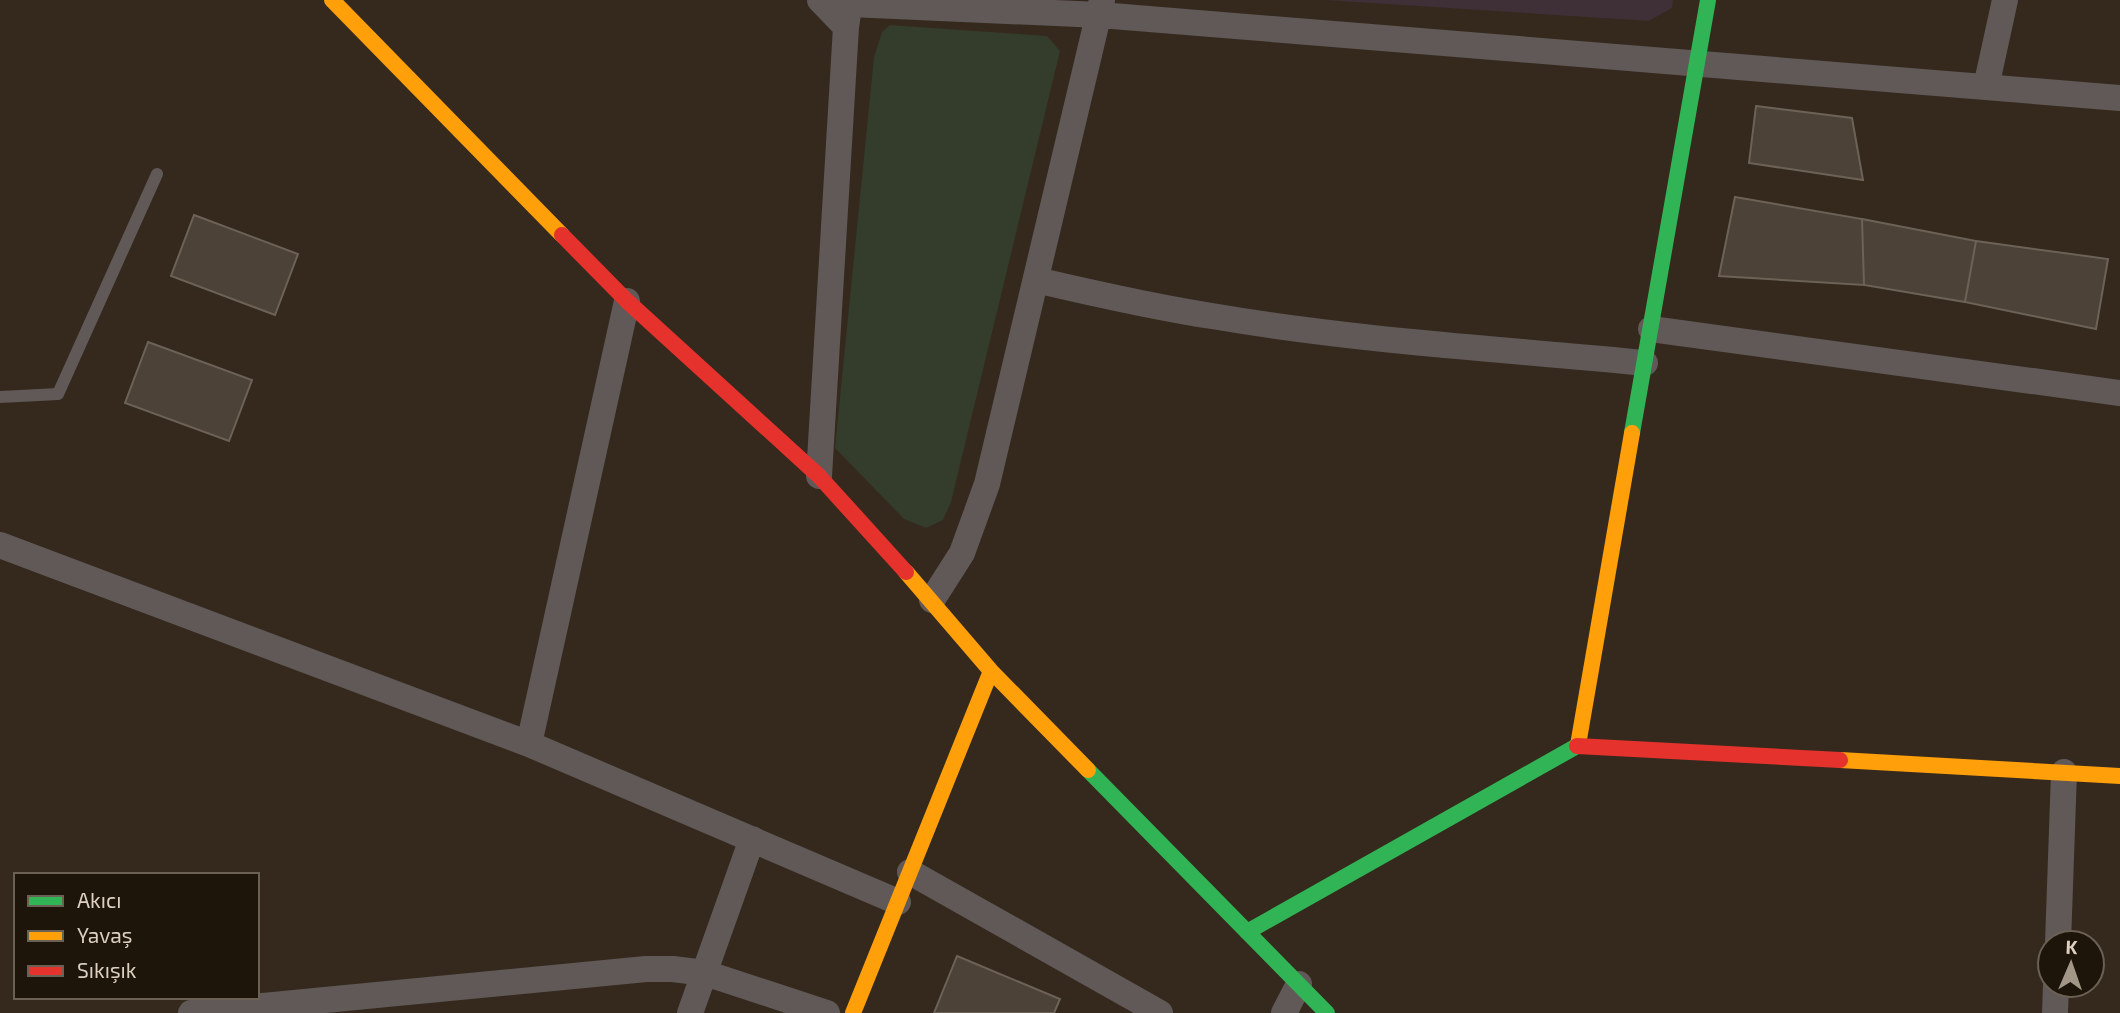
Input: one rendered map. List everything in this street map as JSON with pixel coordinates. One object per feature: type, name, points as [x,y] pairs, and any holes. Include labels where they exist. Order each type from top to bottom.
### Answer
[{"type":"street","points":[[332,0],[627,301],[820,476],[932,600],[991,671],[1327,1013]]},
{"type":"street","points":[[820,0],[849,10],[1101,7],[1698,63],[2120,98]]},
{"type":"street","points":[[1578,745],[1708,0]]},
{"type":"street","points":[[1986,87],[2005,0]]},
{"type":"street","points":[[932,600],[962,553],[987,484],[1101,7]]},
{"type":"street","points":[[820,476],[849,10]]},
{"type":"street","points":[[1036,281],[1219,318],[1317,331],[1645,363]]},
{"type":"street","points":[[529,744],[627,301]]},
{"type":"street","points":[[1651,329],[2120,393]]},
{"type":"street","points":[[0,545],[529,744],[898,902]]},
{"type":"street","points":[[853,1013],[991,671]]},
{"type":"street","points":[[1247,932],[1578,745],[2120,776]]},
{"type":"street","points":[[2058,929],[2064,772]]},
{"type":"street","points":[[690,1013],[752,839]]},
{"type":"street","points":[[910,872],[1160,1013]]},
{"type":"street","points":[[191,1013],[289,1008],[673,969],[705,973],[827,1013]]},
{"type":"street","points":[[1284,1013],[1299,984]]},
{"type":"lane","points":[[0,397],[58,394],[157,174]]},
{"type":"shaded area","points":[[1324,0],[1673,0],[1672,8],[1649,21]]},
{"type":"green space","points":[[890,25],[1047,36],[1060,51],[951,502],[943,520],[926,528],[904,519],[835,448],[874,57],[882,32]]},
{"type":"building","points":[[1756,106],[1852,118],[1863,180],[1749,163]]},
{"type":"building","points":[[1735,197],[1862,219],[1864,285],[1719,276]]},
{"type":"building","points":[[194,215],[298,254],[275,315],[171,276]]},
{"type":"building","points":[[1862,219],[1976,241],[1965,302],[1864,285]]},
{"type":"building","points":[[1976,241],[2108,259],[2096,329],[1965,302]]},
{"type":"building","points":[[148,342],[252,380],[229,441],[125,403]]},
{"type":"building","points":[[957,956],[1060,999],[1054,1013],[934,1013]]},
{"type":"traffic: fast","points":[[1632,433],[1708,0]]},
{"type":"traffic: fast","points":[[1247,932],[1577,746]]},
{"type":"traffic: fast","points":[[1088,770],[1327,1013]]},
{"type":"traffic: slow","points":[[332,0],[562,235]]},
{"type":"traffic: slow","points":[[1578,745],[1632,433]]},
{"type":"traffic: slow","points":[[906,572],[991,671],[1088,770]]},
{"type":"traffic: slow","points":[[853,1013],[991,671]]},
{"type":"traffic: slow","points":[[1840,760],[2120,776]]},
{"type":"traffic: jam","points":[[562,235],[627,301],[819,476],[906,572]]},
{"type":"traffic: jam","points":[[1577,746],[1840,760]]}]
